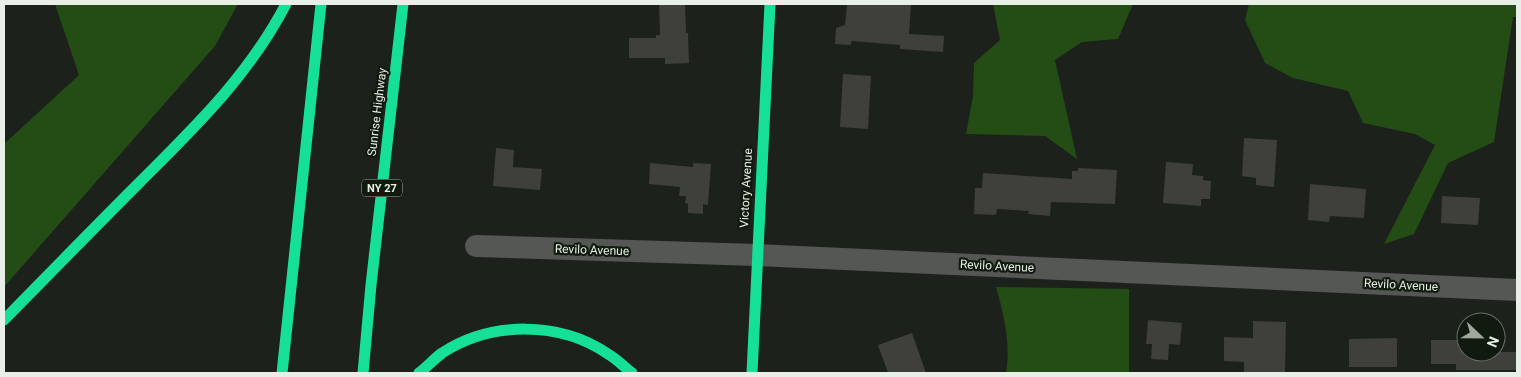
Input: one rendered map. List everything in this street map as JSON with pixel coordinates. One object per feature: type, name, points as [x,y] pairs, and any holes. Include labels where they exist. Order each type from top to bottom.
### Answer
[{"type":"main road","points":[[4,320],[225,95],[267,39],[286,4]]},
{"type":"main road","points":[[282,373],[321,4]]},
{"type":"main road","name":"Sunrise Highway","points":[[363,373],[371,284],[403,4]]},
{"type":"main road","name":"Victory Avenue","points":[[752,373],[756,255],[770,4]]},
{"type":"main road","points":[[419,373],[444,351],[463,341],[502,330],[524,329],[544,330],[581,340],[612,356],[632,373]]},
{"type":"street","name":"Revilo Avenue","points":[[476,246],[756,255],[1517,290]]},
{"type":"green space","points":[[55,4],[238,4],[215,46],[4,287],[4,144],[79,75]]},
{"type":"green space","points":[[993,4],[1133,4],[1118,39],[1082,42],[1055,60],[1077,159],[1045,136],[966,134],[973,96],[974,63],[1000,40]]},
{"type":"green space","points":[[1249,4],[1517,4],[1517,17],[1513,17],[1494,142],[1448,163],[1414,234],[1384,244],[1435,145],[1415,134],[1363,123],[1348,91],[1293,78],[1265,63],[1245,20]]},
{"type":"green space","points":[[996,287],[1129,289],[1129,373],[1006,373],[1007,340]]},
{"type":"building","points":[[659,4],[685,4],[689,63],[665,64],[665,58],[629,58],[629,38],[656,38],[656,35],[660,35]]},
{"type":"building","points":[[847,4],[911,4],[909,34],[944,36],[943,52],[900,49],[900,45],[852,41],[850,45],[835,44],[836,28],[845,25]]},
{"type":"building","points":[[843,74],[871,76],[868,129],[840,127]]},
{"type":"building","points":[[1244,138],[1277,140],[1274,187],[1256,185],[1256,178],[1242,176]]},
{"type":"building","points":[[496,148],[514,150],[513,167],[542,169],[540,190],[493,186]]},
{"type":"building","points":[[1166,162],[1193,164],[1192,175],[1203,176],[1203,180],[1211,181],[1210,199],[1201,199],[1201,206],[1163,203]]},
{"type":"building","points":[[650,163],[693,167],[693,163],[711,164],[708,205],[703,204],[703,214],[688,213],[688,204],[685,203],[686,196],[679,196],[680,187],[649,184]]},
{"type":"building","points":[[1078,168],[1117,170],[1115,204],[1051,202],[1050,216],[1028,214],[1029,211],[997,209],[996,215],[974,214],[975,188],[982,188],[983,173],[1072,179],[1072,171],[1078,171]]},
{"type":"building","points":[[1310,184],[1366,189],[1364,218],[1330,216],[1329,222],[1308,220]]},
{"type":"building","points":[[1442,196],[1480,198],[1478,225],[1441,223]]},
{"type":"building","points":[[1148,320],[1182,323],[1180,345],[1169,344],[1168,360],[1151,359],[1152,344],[1146,344]]},
{"type":"building","points":[[1253,321],[1286,322],[1285,373],[1249,373],[1244,372],[1244,362],[1224,361],[1224,337],[1253,338]]},
{"type":"building","points":[[912,333],[926,373],[888,373],[878,345]]},
{"type":"building","points":[[1397,338],[1397,367],[1349,367],[1349,339]]},
{"type":"building","points":[[1431,340],[1456,340],[1456,362],[1506,362],[1506,352],[1517,352],[1517,370],[1456,370],[1456,364],[1431,364]]},
{"type":"traffic: fast","points":[[4,320],[220,99],[255,54],[286,4]]},
{"type":"traffic: fast","points":[[282,373],[321,4]]},
{"type":"traffic: fast","points":[[363,373],[371,285],[403,4]]},
{"type":"traffic: fast","points":[[752,373],[770,4]]},
{"type":"traffic: fast","points":[[419,373],[442,353],[461,343],[482,335],[525,329],[569,335],[589,343],[611,356],[632,373]]}]
